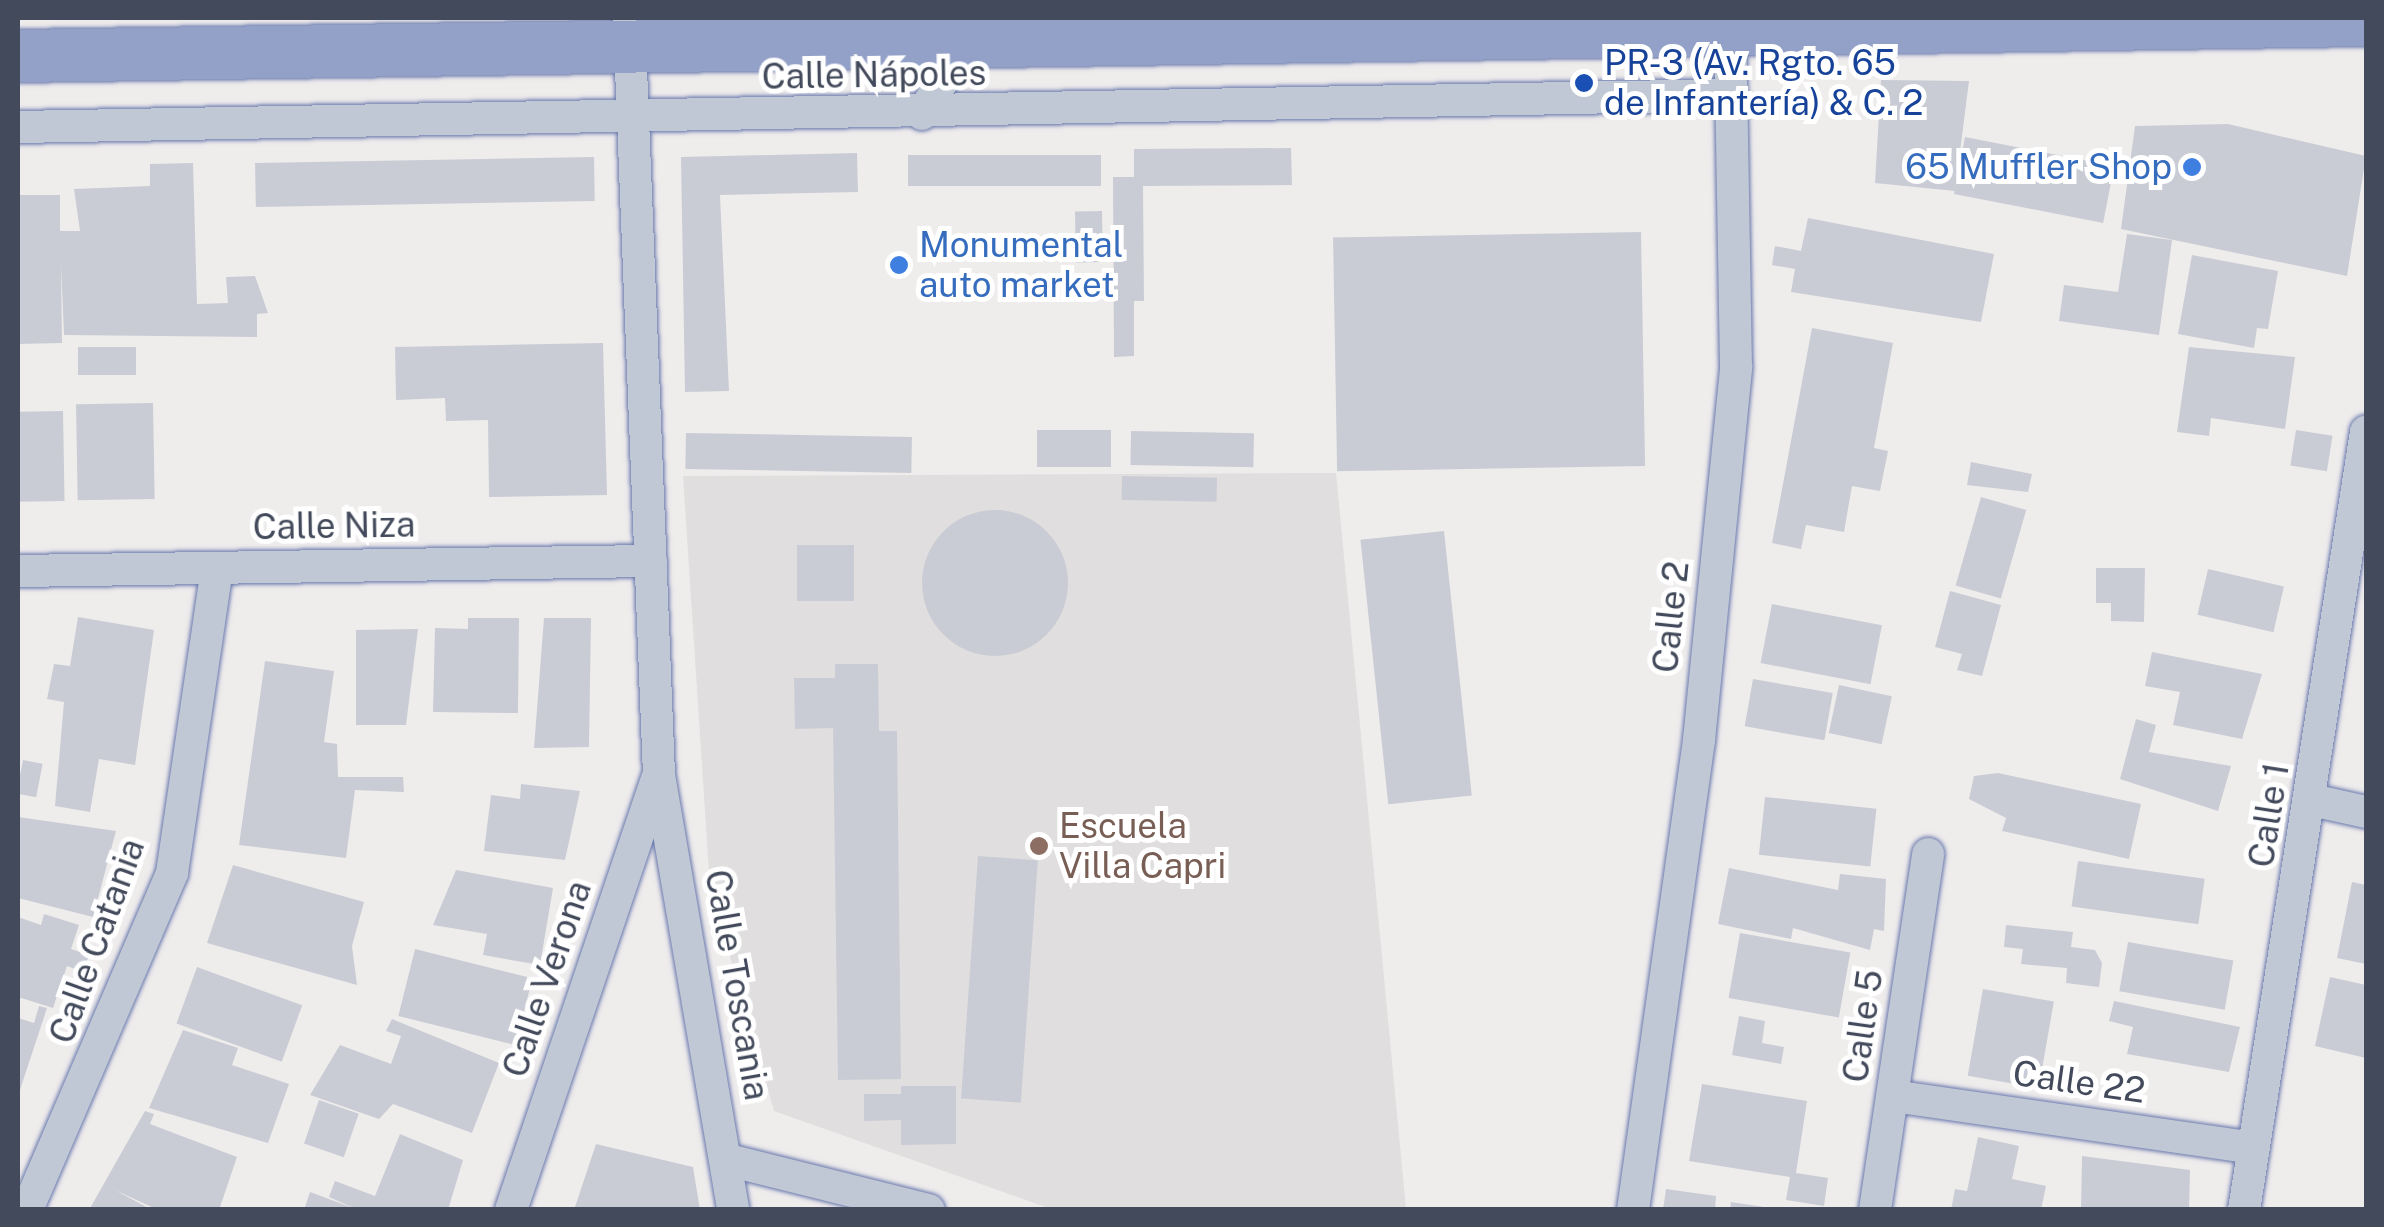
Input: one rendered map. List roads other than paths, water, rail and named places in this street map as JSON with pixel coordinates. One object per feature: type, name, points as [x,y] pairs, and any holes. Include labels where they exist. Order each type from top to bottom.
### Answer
[{"type":"highway","points":[[18,56],[628,31],[970,39],[2366,20]]},
{"type":"street","name":"Calle 2","points":[[1634,1210],[1699,740],[1736,367],[1730,29]]},
{"type":"street","points":[[628,31],[658,775]]},
{"type":"street","points":[[922,114],[970,39]]},
{"type":"street","name":"Calle Nápoles","points":[[18,127],[632,120],[1732,95]]},
{"type":"street","name":"Calle 1","points":[[2244,1210],[2312,800],[2366,432]]},
{"type":"street","name":"Calle Niza","points":[[18,572],[651,561]]},
{"type":"street","name":"Calle Catania","points":[[27,1210],[172,872],[217,568]]},
{"type":"street","name":"Calle Toscania","points":[[658,775],[728,1160],[733,1210]]},
{"type":"street","name":"Calle Verona","points":[[511,1210],[658,775]]},
{"type":"street","points":[[2312,800],[2366,812]]},
{"type":"street","name":"Calle 5","points":[[1875,1210],[1928,854]]},
{"type":"street","name":"Calle 22","points":[[1893,1096],[2253,1148]]},
{"type":"street","points":[[728,1160],[929,1210]]},
{"type":"place","name":"PR-3 (Av. Rgto. 65 de Infantería) & C. 2","points":[[1584,83]]},
{"type":"place","name":"65 Muffler Shop","points":[[2192,167]]},
{"type":"place","name":"Monumental auto market","points":[[899,265]]},
{"type":"place","name":"Escuela Villa Capri","points":[[1039,846]]}]
